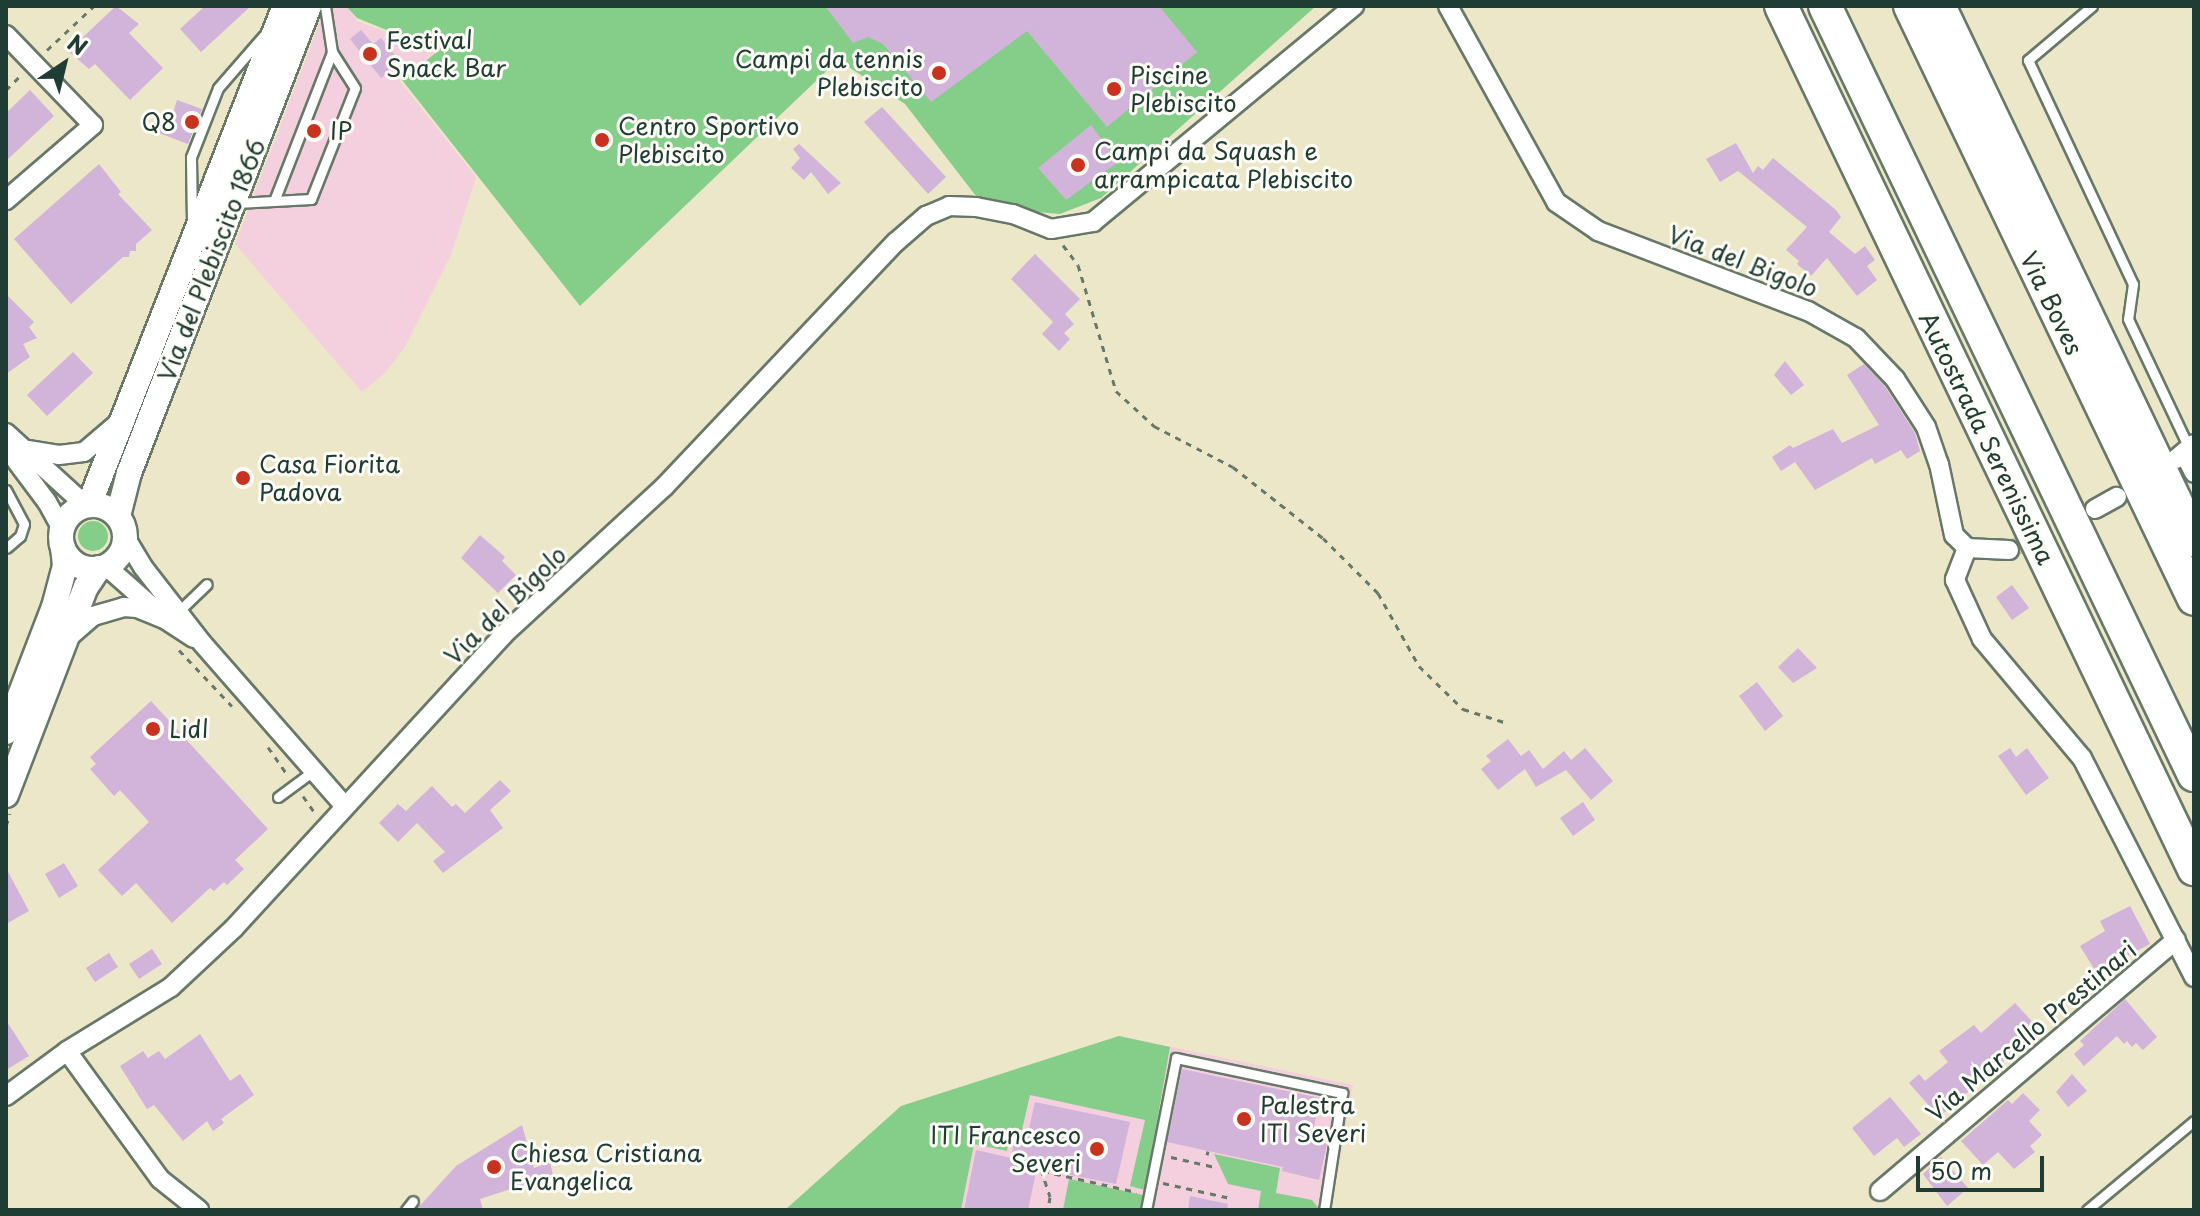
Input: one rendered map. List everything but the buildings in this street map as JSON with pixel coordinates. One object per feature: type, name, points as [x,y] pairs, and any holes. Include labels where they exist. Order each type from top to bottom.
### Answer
[{"type":"highway","name":"Autostrada Serenissima","points":[[1781,6],[2194,869]]},
{"type":"highway","name":"Autostrada Serenissima","points":[[1825,6],[2194,775]]},
{"type":"highway","name":"Via Boves","points":[[1910,6],[2194,599]]},
{"type":"highway","name":"Via Boves","points":[[1939,6],[2194,540]]},
{"type":"main road","name":"Via del Plebiscito 1866","points":[[121,526],[129,473],[309,6]]},
{"type":"main road","name":"Via del Plebiscito 1866","points":[[87,505],[127,413],[283,10]]},
{"type":"main road","points":[[6,732],[63,578],[62,538],[70,514],[87,505],[110,509],[121,526],[118,557],[103,567],[86,587],[6,795]]},
{"type":"main road","points":[[62,538],[77,565],[103,567]]},
{"type":"street","points":[[1051,229],[1093,222],[1354,6]]},
{"type":"street","name":"Via del Bigolo","points":[[1448,6],[1556,202],[1598,231],[1808,311],[1856,338],[1873,354],[1926,427],[1939,464],[1954,535],[1967,548]]},
{"type":"street","points":[[6,35],[93,125],[6,200]]},
{"type":"street","name":"Via del Bigolo","points":[[6,1096],[67,1051],[171,987],[234,928],[503,635],[664,487],[896,242],[926,216],[949,206],[976,207],[1013,214],[1051,229]]},
{"type":"street","points":[[28,450],[59,455],[84,452],[103,439],[127,413]]},
{"type":"street","points":[[6,434],[28,450],[87,505]]},
{"type":"street","points":[[6,447],[47,502],[62,538]]},
{"type":"street","points":[[2186,451],[2194,473]]},
{"type":"street","points":[[2095,509],[2117,497]]},
{"type":"street","points":[[121,526],[173,615]]},
{"type":"street","points":[[2009,550],[1967,548],[1955,580],[1982,639],[2082,758],[2194,977]]},
{"type":"street","points":[[103,567],[173,615],[202,643],[259,704],[344,805]]},
{"type":"street","points":[[65,642],[78,626],[112,608],[137,608],[173,615]]},
{"type":"street","name":"Via Marcello Prestinari","points":[[1880,1191],[2176,940]]},
{"type":"street","points":[[67,1051],[160,1179],[199,1210]]},
{"type":"lane","points":[[233,204],[311,199],[355,88],[332,52],[325,6]]},
{"type":"lane","points":[[2092,6],[2028,60],[2133,284],[2128,319],[2186,451]]},
{"type":"lane","points":[[192,245],[191,157],[218,88],[283,10]]},
{"type":"lane","points":[[274,201],[332,52]]},
{"type":"lane","points":[[6,490],[24,524],[20,536],[6,548]]},
{"type":"lane","points":[[173,615],[207,584]]},
{"type":"lane","points":[[278,797],[313,771]]},
{"type":"lane","points":[[1146,1210],[1176,1058],[1342,1093],[1324,1210]]},
{"type":"lane","points":[[2087,1210],[2194,1121]]},
{"type":"path","points":[[33,63],[94,6]]},
{"type":"path","points":[[1051,229],[1078,265],[1116,391],[1154,426],[1233,467],[1323,538],[1378,593],[1419,666],[1463,709],[1504,722]]},
{"type":"path","points":[[178,650],[237,712]]},
{"type":"path","points":[[260,736],[288,775]]},
{"type":"path","points":[[1156,1154],[1215,1167]]},
{"type":"path","points":[[1048,1210],[1050,1197],[1042,1170],[1149,1194]]},
{"type":"path","points":[[1166,1184],[1230,1198]]},
{"type":"shaded area","points":[[326,6],[348,6],[357,21],[437,51],[399,80],[476,177],[451,255],[405,347],[385,373],[362,392],[235,244]]},
{"type":"shaded area","name":"ITI Francesco Severi","points":[[1119,1036],[1353,1085],[1331,1210],[785,1210],[901,1106]]},
{"type":"green space","name":"Centro Sportivo Plebiscito","points":[[346,6],[1316,6],[1101,198],[1060,214],[1013,210],[976,196],[905,104],[838,60],[580,306],[402,80],[438,51],[357,18]]},
{"type":"green space","points":[[93,521],[104,525],[108,536],[104,547],[93,551],[82,547],[78,536],[82,525]]},
{"type":"green space","points":[[1119,1036],[1170,1047],[1145,1190],[1130,1186],[1145,1120],[1030,1095],[1022,1130],[1011,1129],[1007,1151],[974,1144],[961,1210],[785,1210],[901,1106]]},
{"type":"green space","points":[[1214,1154],[1280,1168],[1276,1193],[1312,1200],[1320,1210],[1258,1210],[1261,1191],[1228,1184]]},
{"type":"green space","points":[[1069,1179],[1143,1195],[1140,1210],[1063,1210]]},
{"type":"tunnel","points":[[2009,550],[2078,517]]},
{"type":"place","name":"Festival Snack Bar","points":[[370,54]]},
{"type":"place","name":"Campi da tennis Plebiscito","points":[[939,73]]},
{"type":"place","name":"Piscine Plebiscito","points":[[1114,89]]},
{"type":"place","name":"Q8","points":[[192,122]]},
{"type":"place","name":"IP","points":[[314,131]]},
{"type":"place","name":"Centro Sportivo Plebiscito","points":[[602,140]]},
{"type":"place","name":"Campi da Squash e arrampicata Plebiscito","points":[[1078,165]]},
{"type":"place","name":"Casa Fiorita Padova","points":[[243,478]]},
{"type":"place","name":"Lidl","points":[[153,729]]},
{"type":"place","name":"Palestra ITI Severi","points":[[1244,1119]]},
{"type":"place","name":"ITI Francesco Severi","points":[[1097,1149]]},
{"type":"place","name":"Chiesa Cristiana Evangelica","points":[[494,1167]]}]
